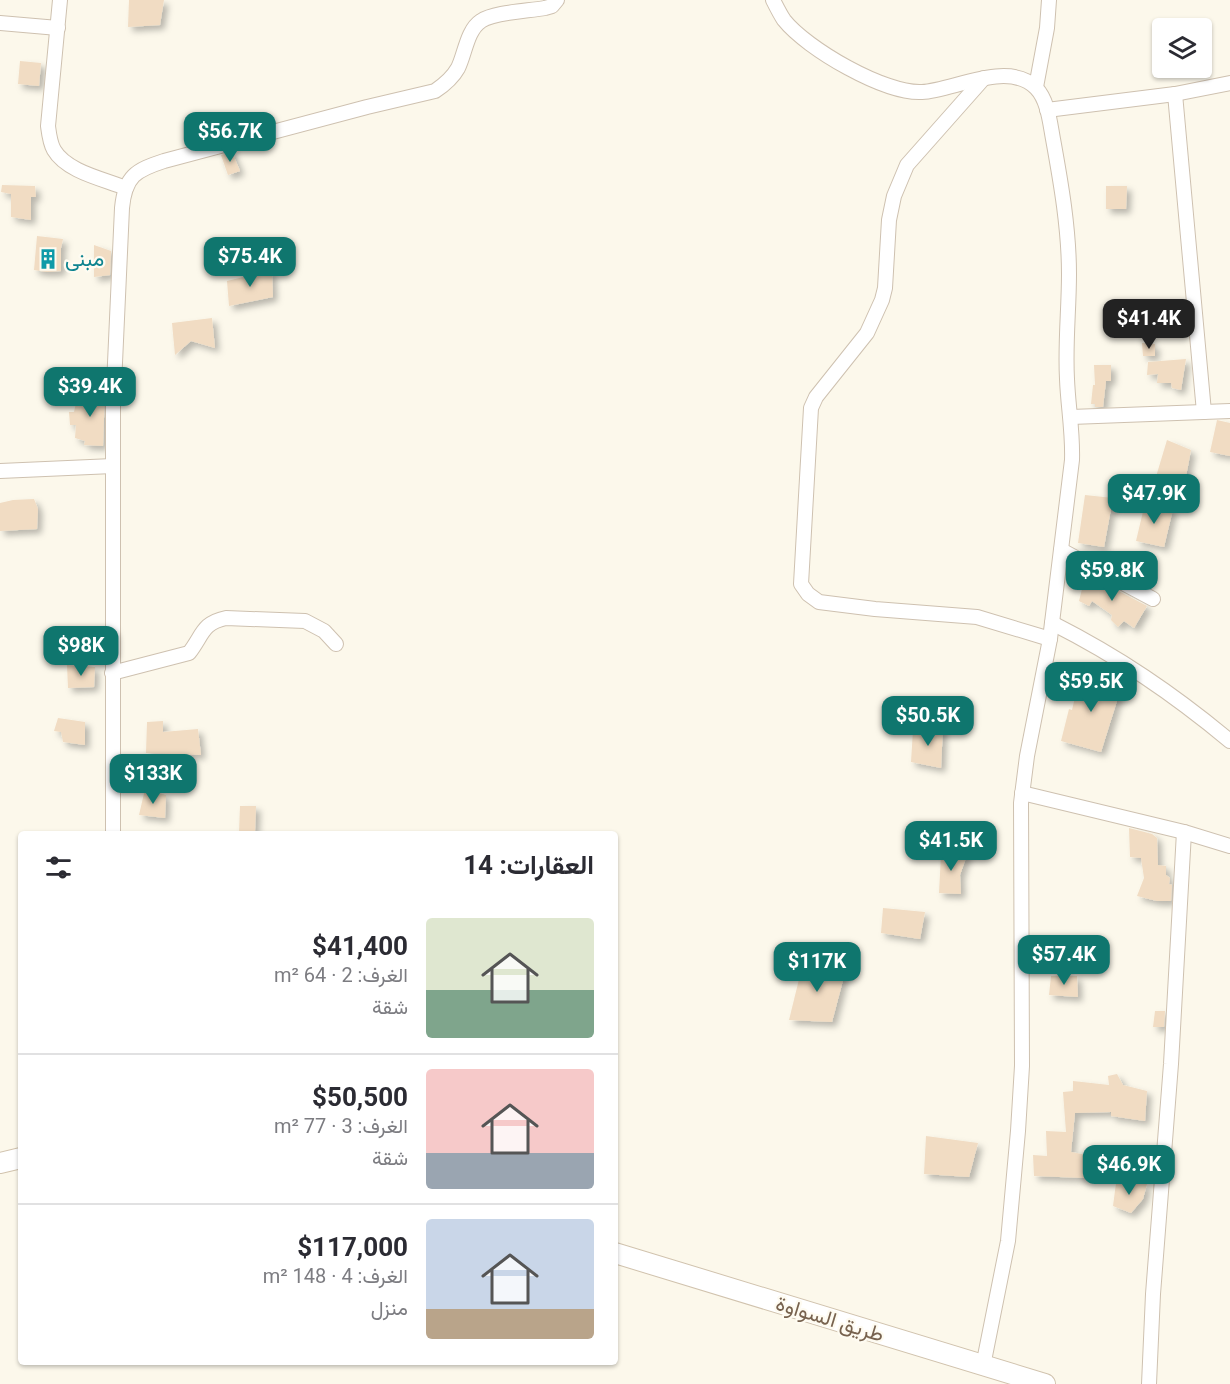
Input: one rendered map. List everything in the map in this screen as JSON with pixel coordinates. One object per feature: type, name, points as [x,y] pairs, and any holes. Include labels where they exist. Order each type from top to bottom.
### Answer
[{"type":"street","points":[[60,0],[48,126],[54,150],[75,168],[126,188]]},
{"type":"street","points":[[113,831],[113,407],[122,220],[126,188],[132,176],[141,169],[164,161],[435,91],[443,86],[458,68],[479,22],[492,17],[552,6],[556,0]]},
{"type":"street","points":[[773,0],[784,20],[799,35],[855,72],[900,90],[922,92],[995,76],[1019,78],[1036,87],[1047,110],[1067,232],[1069,273],[1067,379],[1073,435],[1072,460],[1050,639],[1022,792],[1020,858],[1022,1066],[1018,1131],[1009,1233],[983,1365]]},
{"type":"street","points":[[1036,87],[1047,28],[1049,0]]},
{"type":"street","points":[[0,23],[58,28]]},
{"type":"street","points":[[984,78],[907,165],[894,196],[889,220],[885,288],[882,300],[867,333],[816,397],[811,408],[801,584],[808,594],[819,602],[831,605],[977,617],[1050,639]]},
{"type":"street","points":[[1047,110],[1175,94],[1230,83]]},
{"type":"street","points":[[1175,94],[1204,412]]},
{"type":"street","points":[[1071,417],[1230,411]]},
{"type":"street","points":[[0,471],[113,466]]},
{"type":"street","points":[[1061,550],[1153,599]]},
{"type":"street","points":[[112,673],[189,653],[207,626],[215,620],[226,618],[305,621],[324,631],[336,644]]},
{"type":"street","points":[[1052,623],[1116,657],[1167,690],[1230,741]]},
{"type":"street","points":[[1022,792],[1184,832],[1230,846]]},
{"type":"street","points":[[1149,1384],[1184,832]]},
{"type":"street","points":[[0,1163],[18,1159]]},
{"type":"street","name":"طريق السواوة","points":[[618,1254],[1045,1384]]},
{"type":"building","points":[[129,0],[164,0],[160,25],[128,27]]},
{"type":"building","points":[[20,61],[41,63],[39,86],[18,84]]},
{"type":"building","points":[[232,152],[240,171],[228,175],[221,155]]},
{"type":"building","name":"مبنى","points":[[2,185],[35,186],[36,197],[31,197],[31,220],[11,217],[11,194],[1,192]]},
{"type":"building","points":[[1106,186],[1127,186],[1126,209],[1106,209]]},
{"type":"building","name":"مبنى","points":[[37,236],[63,239],[61,271],[34,270]]},
{"type":"building","points":[[94,245],[111,251],[110,275],[94,277]]},
{"type":"building","points":[[272,270],[273,297],[229,306],[227,281]]},
{"type":"building","points":[[212,318],[215,348],[191,341],[175,355],[172,323]]},
{"type":"building","points":[[1142,343],[1155,344],[1155,356],[1143,356]]},
{"type":"building","points":[[1186,359],[1181,390],[1172,388],[1171,383],[1157,383],[1158,374],[1147,375],[1148,362]]},
{"type":"building","points":[[1094,365],[1111,365],[1111,381],[1106,381],[1103,407],[1095,407],[1095,404],[1091,404],[1093,385],[1095,385]]},
{"type":"building","points":[[94,390],[105,390],[103,446],[84,445],[85,441],[75,438],[76,425],[70,425],[69,412],[74,412],[78,394],[92,393]]},
{"type":"building","points":[[1217,420],[1230,423],[1230,456],[1210,452]]},
{"type":"building","points":[[1167,440],[1191,450],[1184,487],[1155,480]]},
{"type":"building","points":[[1085,495],[1113,498],[1104,547],[1078,543]]},
{"type":"building","points":[[34,499],[38,509],[37,529],[0,531],[0,503]]},
{"type":"building","points":[[1145,503],[1173,509],[1164,547],[1136,541]]},
{"type":"building","points":[[1085,577],[1094,578],[1147,606],[1134,628],[1124,621],[1118,627],[1111,620],[1112,615],[1092,601],[1089,606],[1079,601]]},
{"type":"building","points":[[67,665],[95,667],[94,687],[68,688]]},
{"type":"building","points":[[1081,672],[1122,685],[1101,752],[1061,741],[1069,709],[1072,710]]},
{"type":"building","points":[[58,718],[85,722],[85,745],[63,742],[61,732],[54,731]]},
{"type":"building","points":[[163,721],[163,732],[198,729],[201,755],[146,753],[147,722]]},
{"type":"building","points":[[943,726],[941,768],[911,762],[913,730]]},
{"type":"building","points":[[145,789],[166,795],[165,818],[139,815]]},
{"type":"building","points":[[240,806],[256,806],[255,831],[239,831]]},
{"type":"building","points":[[1129,828],[1152,834],[1157,838],[1158,865],[1166,866],[1166,875],[1170,878],[1169,884],[1172,885],[1171,901],[1157,901],[1137,896],[1144,878],[1141,858],[1130,857]]},
{"type":"building","points":[[968,852],[960,875],[961,894],[939,893],[941,854]]},
{"type":"building","points":[[883,908],[925,912],[920,939],[881,933]]},
{"type":"building","points":[[803,963],[846,969],[832,1022],[789,1020]]},
{"type":"building","points":[[1051,976],[1077,976],[1078,997],[1049,995]]},
{"type":"building","points":[[1155,1011],[1165,1011],[1164,1027],[1153,1027]]},
{"type":"building","points":[[1117,1074],[1123,1085],[1147,1091],[1145,1121],[1111,1116],[1111,1112],[1075,1113],[1071,1152],[1087,1155],[1085,1178],[1034,1176],[1033,1155],[1047,1156],[1046,1131],[1066,1132],[1063,1092],[1073,1091],[1073,1081],[1109,1085],[1108,1076]]},
{"type":"building","points":[[926,1136],[978,1143],[969,1177],[924,1174]]},
{"type":"building","points":[[1116,1183],[1147,1184],[1143,1199],[1131,1213],[1113,1206]]},
{"type":"place","name":"مبنى","points":[[48,259]]}]
